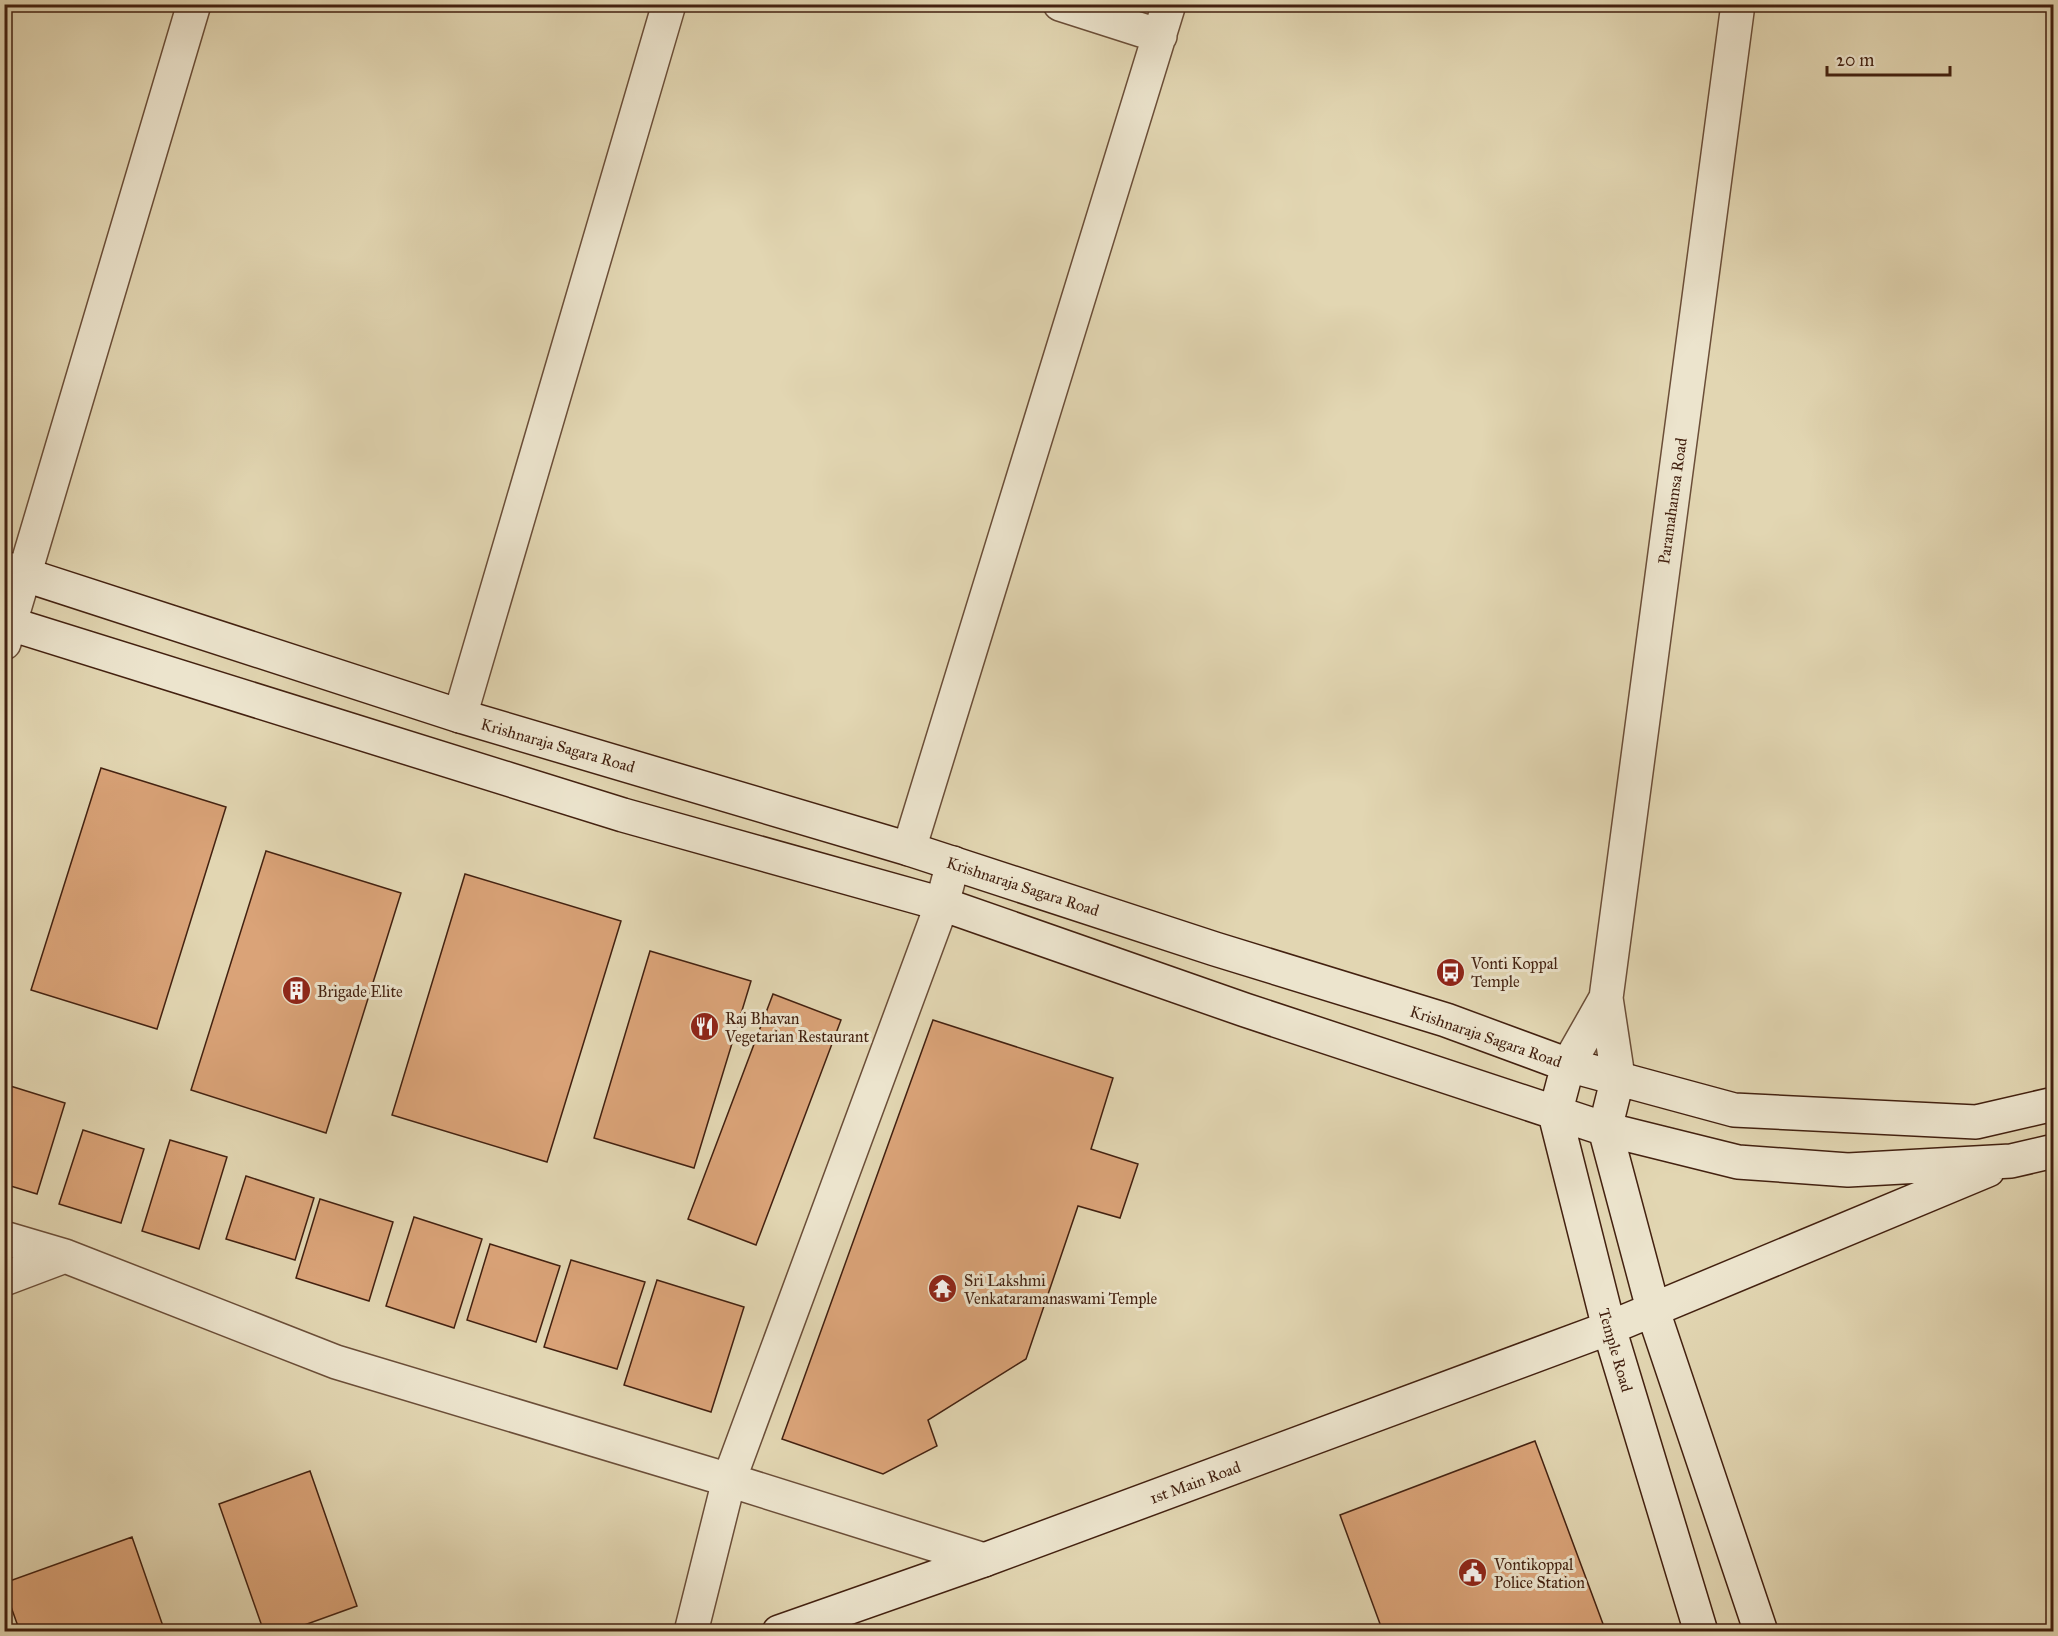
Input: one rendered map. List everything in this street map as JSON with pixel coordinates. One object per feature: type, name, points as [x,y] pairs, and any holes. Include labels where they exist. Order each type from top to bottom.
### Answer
[{"type":"street","points":[[194,4],[15,571],[7,630],[623,814],[942,904],[1245,1010],[1605,1129],[1738,1162],[1848,1170],[2012,1161],[2054,1151]]},
{"type":"street","points":[[460,716],[669,4]]},
{"type":"street","points":[[1060,4],[1160,36]]},
{"type":"street","points":[[909,849],[1169,4]]},
{"type":"street","name":"Paramahamsa Road","points":[[1618,1077],[1606,998],[1738,4]]},
{"type":"street","name":"Krishnaraja Sagara Road","points":[[15,571],[460,716],[909,849],[1215,949],[1446,1020],[1568,1065],[1734,1110],[1976,1122],[2054,1104]]},
{"type":"street","points":[[691,1632],[729,1480],[942,904],[953,863]]},
{"type":"street","name":"Paramahamsa Road","points":[[1568,1065],[1606,998]]},
{"type":"street","name":"Temple Road","points":[[1568,1065],[1555,1114],[1609,1328],[1701,1632]]},
{"type":"street","points":[[1618,1077],[1605,1129],[1654,1310],[1761,1632]]},
{"type":"street","name":"1st Main Road","points":[[779,1632],[984,1560],[1609,1328],[2012,1161]]},
{"type":"street","points":[[4,1238],[66,1256],[336,1362],[729,1480],[984,1560]]},
{"type":"street","points":[[4,1279],[66,1256]]},
{"type":"building","points":[[101,768],[226,807],[157,1029],[31,990]]},
{"type":"building","name":"Brigade Elite","points":[[266,851],[401,893],[326,1133],[191,1090]]},
{"type":"building","points":[[465,874],[621,921],[547,1162],[392,1115]]},
{"type":"building","points":[[650,951],[751,981],[694,1168],[594,1138]]},
{"type":"building","points":[[773,994],[841,1020],[756,1245],[688,1219]]},
{"type":"building","name":"Sri Lakshmi Venkataramanaswami Temple","points":[[933,1020],[1113,1078],[1091,1149],[1138,1164],[1120,1218],[1078,1206],[1026,1359],[928,1420],[937,1446],[883,1474],[782,1439]]},
{"type":"building","points":[[4,1084],[65,1103],[37,1194],[4,1184]]},
{"type":"building","points":[[83,1130],[144,1149],[121,1223],[59,1204]]},
{"type":"building","points":[[170,1140],[227,1157],[199,1249],[142,1231]]},
{"type":"building","points":[[246,1176],[314,1198],[295,1260],[226,1239]]},
{"type":"building","points":[[320,1199],[393,1222],[369,1301],[296,1278]]},
{"type":"building","points":[[414,1217],[482,1239],[454,1328],[386,1306]]},
{"type":"building","points":[[490,1244],[560,1266],[536,1342],[467,1320]]},
{"type":"building","points":[[571,1260],[645,1282],[617,1369],[544,1347]]},
{"type":"building","points":[[657,1280],[744,1307],[711,1412],[624,1385]]},
{"type":"building","name":"Vontikoppal Police Station","points":[[1535,1441],[1606,1632],[1383,1632],[1340,1515]]},
{"type":"building","points":[[310,1471],[357,1606],[285,1632],[264,1632],[219,1504]]},
{"type":"building","points":[[132,1537],[165,1632],[20,1632],[4,1583]]},
{"type":"place","name":"Vonti Koppal Temple","points":[[1450,972]]},
{"type":"place","name":"Brigade Elite","points":[[296,991]]},
{"type":"place","name":"Raj Bhavan Vegetarian Restaurant","points":[[704,1027]]},
{"type":"place","name":"Sri Lakshmi Venkataramanaswami Temple","points":[[943,1289]]},
{"type":"place","name":"Vontikoppal Police Station","points":[[1473,1573]]}]
